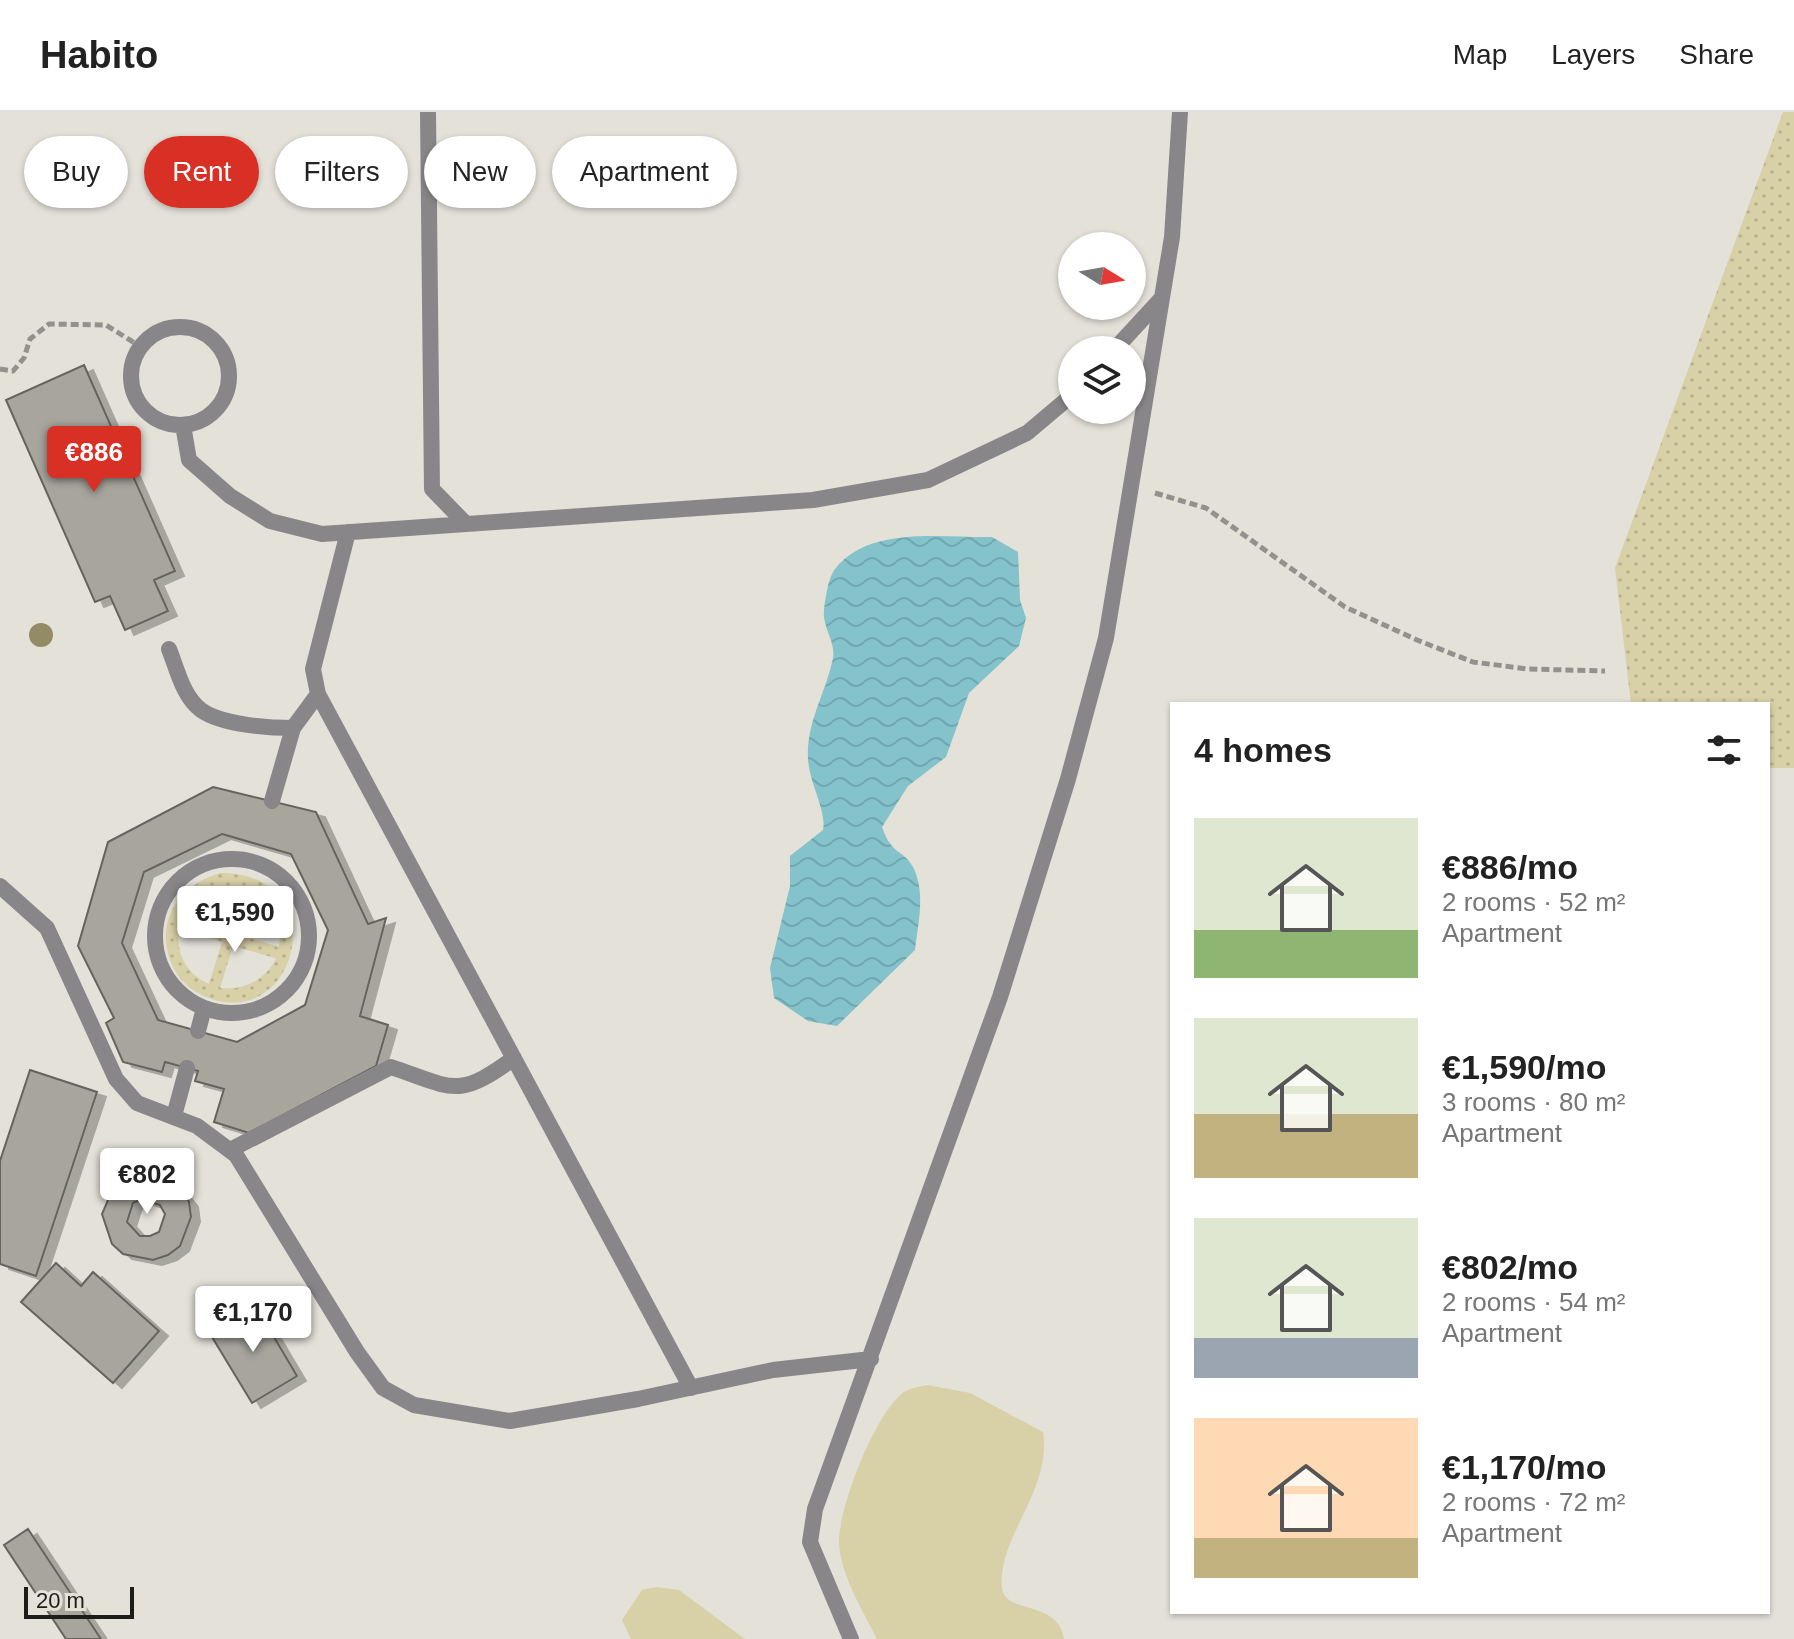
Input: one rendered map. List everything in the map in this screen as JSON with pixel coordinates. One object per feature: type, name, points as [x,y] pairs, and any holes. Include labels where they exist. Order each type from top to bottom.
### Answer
[{"type":"lane","points":[[428,112],[432,489],[466,524]]},
{"type":"lane","points":[[851,1639],[810,1542],[815,1509],[1000,997],[1068,779],[1106,638],[1172,237],[1180,112]]},
{"type":"lane","points":[[1127,336],[1161,299]]},
{"type":"lane","points":[[185,327],[202,332],[215,343],[229,373],[219,406],[207,417],[183,425],[158,421],[144,410],[135,396],[131,379],[133,362],[141,347],[153,336],[168,329],[185,327]]},
{"type":"lane","points":[[183,425],[189,460],[230,496],[270,521],[322,534],[813,500],[928,480],[1027,433],[1058,407]]},
{"type":"lane","points":[[348,532],[313,669],[318,694],[691,1388]]},
{"type":"lane","points":[[169,649],[185,690],[202,710],[256,727],[293,728]]},
{"type":"lane","points":[[272,801],[293,728],[318,694]]},
{"type":"lane","points":[[257,853],[288,882],[300,899],[310,938],[306,958],[298,977],[268,1004],[229,1013],[204,1008],[175,989],[164,973],[156,953],[158,913],[166,895],[195,867],[214,860],[257,853]]},
{"type":"lane","points":[[0,886],[47,928],[116,1079],[137,1103],[197,1126],[230,1150],[374,1376],[383,1388],[414,1405],[510,1421],[773,1370],[871,1359]]},
{"type":"lane","points":[[198,1031],[204,1008]]},
{"type":"lane","points":[[230,1150],[391,1067],[444,1087],[461,1087],[480,1083],[514,1058]]},
{"type":"lane","points":[[174,1116],[187,1068]]},
{"type":"path","points":[[0,369],[13,371],[24,358],[30,339],[49,324],[106,325],[141,347]]},
{"type":"path","points":[[1131,486],[1206,508],[1345,607],[1473,662],[1528,669],[1605,671]]},
{"type":"shaded area","points":[[1783,112],[1794,112],[1794,768],[1770,768],[1770,702],[1631,702],[1615,568]]},
{"type":"shaded area","points":[[220,873],[256,879],[279,896],[291,919],[292,945],[284,970],[268,990],[245,1001],[215,1000],[202,995],[185,984],[173,967],[166,936],[168,922],[181,897],[205,879]],"holes":[[[228,886],[239,888],[226,930],[183,917],[198,896]],[[249,891],[264,900],[274,913],[279,929],[279,947],[237,934]],[[179,929],[222,942],[209,984],[194,975],[184,962]],[[233,946],[276,959],[266,973],[245,986],[220,988]]]},
{"type":"shaded area","points":[[927,1385],[970,1393],[1043,1432],[1044,1454],[1040,1474],[1008,1550],[1002,1588],[1012,1602],[1052,1618],[1060,1626],[1064,1639],[877,1639],[843,1567],[839,1542],[841,1526],[852,1485],[882,1419],[904,1392]]},
{"type":"shaded area","points":[[656,1587],[679,1590],[745,1639],[631,1639],[622,1620],[642,1590]]},
{"type":"water","points":[[930,536],[992,537],[1018,552],[1020,600],[1026,618],[1019,646],[969,693],[946,757],[908,786],[882,827],[890,843],[909,861],[917,877],[920,908],[915,950],[837,1026],[808,1021],[774,998],[770,968],[790,886],[790,856],[823,830],[824,823],[809,768],[808,745],[833,658],[833,646],[824,617],[830,578],[849,555],[887,540]]},
{"type":"building","points":[[84,365],[175,571],[154,580],[168,611],[125,630],[110,596],[95,602],[6,400]]},
{"type":"building","points":[[213,787],[316,812],[368,924],[386,918],[360,1016],[388,1025],[376,1066],[249,1133],[214,1122],[224,1089],[195,1081],[198,1071],[165,1062],[162,1072],[123,1062],[106,1023],[114,1018],[78,946],[108,842]],"holes":[[[222,834],[291,854],[328,930],[305,1005],[237,1042],[158,1020],[122,943],[144,872]]]},
{"type":"building","points":[[30,1070],[97,1092],[36,1276],[0,1264],[0,1161]]},
{"type":"building","points":[[141,1172],[170,1178],[189,1202],[191,1217],[180,1246],[168,1255],[153,1260],[123,1254],[112,1244],[102,1214],[114,1186],[125,1177]],"holes":[[[142,1199],[160,1205],[165,1214],[159,1232],[140,1236],[127,1222],[133,1203]]]},
{"type":"building","points":[[56,1263],[81,1286],[93,1272],[159,1331],[113,1383],[21,1302]]},
{"type":"building","points":[[255,1305],[297,1376],[252,1403],[209,1332]]},
{"type":"building","points":[[28,1529],[101,1639],[66,1639],[4,1545]]}]
